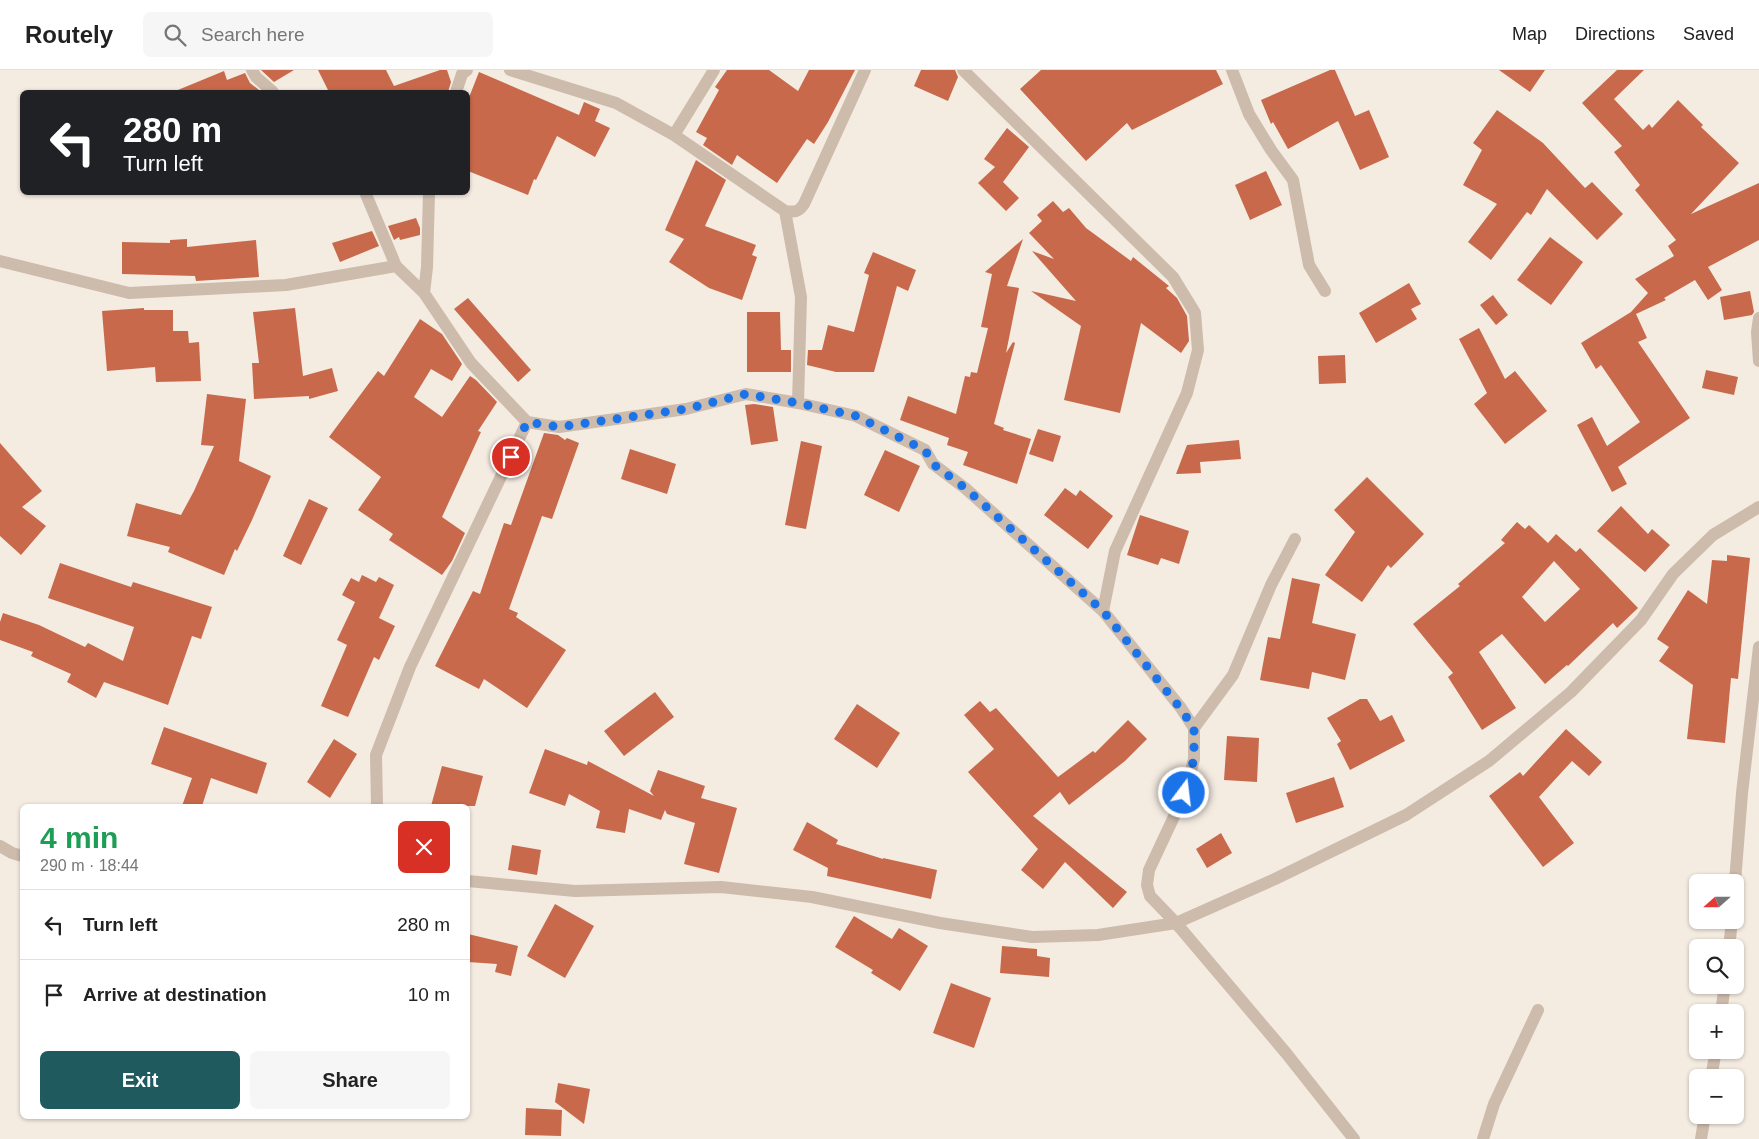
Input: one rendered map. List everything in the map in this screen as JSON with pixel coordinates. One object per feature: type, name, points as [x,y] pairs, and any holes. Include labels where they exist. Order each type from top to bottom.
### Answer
[{"type":"street","points":[[252,70],[256,77],[271,90]]},
{"type":"street","points":[[457,90],[462,74],[467,70]]},
{"type":"street","points":[[510,70],[616,103],[674,135],[785,211],[794,212],[800,210],[804,204],[865,70]]},
{"type":"street","points":[[674,135],[714,70]]},
{"type":"street","points":[[963,70],[1173,277],[1195,313],[1198,350],[1188,393],[1115,551],[1103,611]]},
{"type":"street","points":[[1232,70],[1249,114],[1271,150],[1293,180],[1309,266],[1325,291]]},
{"type":"street","points":[[366,195],[396,266],[424,293],[471,363],[527,422],[559,427],[568,426],[686,409],[746,394],[856,416],[925,450],[933,464],[965,488],[1103,611],[1194,728],[1194,759],[1184,793],[1149,870],[1147,885],[1150,896],[1176,923],[1286,1054],[1354,1139]]},
{"type":"street","points":[[424,293],[427,267],[429,195]]},
{"type":"street","points":[[785,211],[801,296],[798,403]]},
{"type":"street","points":[[0,260],[129,293],[286,285],[396,266]]},
{"type":"street","points":[[1759,318],[1757,332],[1759,361]]},
{"type":"street","points":[[376,804],[376,755],[410,667],[527,422]]},
{"type":"street","points":[[470,881],[575,891],[730,888],[812,897],[940,922],[1032,937],[1098,935],[1176,923],[1275,879],[1406,815],[1489,761],[1571,692],[1641,620],[1673,574],[1713,535],[1759,507]]},
{"type":"street","points":[[1194,728],[1233,675],[1271,586],[1295,539]]},
{"type":"street","points":[[1736,874],[1742,793],[1759,647]]},
{"type":"street","points":[[0,846],[20,855]]},
{"type":"street","points":[[1483,1139],[1494,1104],[1538,1010]]},
{"type":"street","points":[[1701,1139],[1704,1124]]},
{"type":"building","points":[[261,70],[294,70],[274,82]]},
{"type":"building","points":[[318,70],[386,70],[394,86],[440,70],[447,70],[451,82],[449,90],[328,90]]},
{"type":"building","points":[[727,70],[769,70],[798,91],[809,70],[855,70],[828,122],[814,144],[807,139],[777,183],[737,155],[732,165],[703,145],[707,138],[696,132],[719,90],[715,87]]},
{"type":"building","points":[[921,70],[955,70],[958,77],[948,101],[914,86]]},
{"type":"building","points":[[1041,70],[1216,70],[1223,84],[1132,130],[1127,123],[1086,161],[1020,89]]},
{"type":"building","points":[[1330,70],[1335,70],[1355,116],[1369,110],[1389,157],[1360,170],[1338,121],[1288,149],[1273,122],[1271,124],[1261,100]]},
{"type":"building","points":[[1499,70],[1545,70],[1530,92]]},
{"type":"building","points":[[1617,70],[1644,70],[1614,99],[1643,130],[1649,124],[1652,128],[1678,100],[1703,125],[1701,127],[1739,163],[1691,214],[1759,183],[1759,240],[1708,267],[1722,290],[1708,300],[1695,280],[1664,298],[1666,300],[1636,314],[1647,338],[1638,342],[1690,418],[1618,467],[1627,484],[1612,492],[1577,425],[1592,417],[1607,446],[1640,422],[1601,365],[1596,369],[1581,343],[1631,312],[1648,293],[1635,279],[1674,256],[1668,246],[1676,240],[1635,190],[1640,185],[1614,152],[1622,146],[1582,103]]},
{"type":"building","points":[[224,71],[227,80],[245,73],[250,83],[259,90],[178,90]]},
{"type":"building","points":[[479,72],[579,115],[584,102],[600,109],[595,121],[610,128],[595,157],[557,136],[536,180],[534,179],[528,195],[470,172],[470,95]]},
{"type":"building","points":[[1497,110],[1543,143],[1585,188],[1592,182],[1623,214],[1597,240],[1547,189],[1531,215],[1527,212],[1491,260],[1468,242],[1497,204],[1463,185],[1482,150],[1473,143]]},
{"type":"building","points":[[1007,128],[1029,147],[1003,182],[1019,198],[1006,211],[978,183],[995,167],[984,159]]},
{"type":"building","points":[[696,160],[726,180],[705,226],[756,245],[752,255],[757,257],[742,300],[709,288],[669,262],[684,239],[665,230]]},
{"type":"building","points":[[1266,171],[1282,205],[1250,220],[1235,185]]},
{"type":"building","points":[[1053,201],[1063,212],[1069,208],[1086,228],[1131,261],[1133,257],[1169,286],[1166,288],[1177,298],[1187,316],[1189,341],[1181,353],[1141,323],[1120,413],[1064,400],[1081,326],[1031,291],[1076,301],[1032,251],[1054,259],[1029,233],[1042,221],[1037,215]]},
{"type":"building","points":[[416,218],[420,228],[420,235],[400,240],[399,237],[394,240],[388,226]]},
{"type":"building","points":[[372,231],[379,246],[340,262],[332,243]]},
{"type":"building","points":[[1550,237],[1583,262],[1551,305],[1517,280]]},
{"type":"building","points":[[187,239],[187,247],[256,240],[259,277],[196,281],[195,276],[122,274],[122,242],[170,243],[170,240]]},
{"type":"building","points":[[1023,239],[1007,286],[1019,288],[1006,353],[1013,342],[1015,343],[994,424],[1004,428],[1003,430],[1031,439],[1017,484],[963,465],[968,452],[947,445],[949,438],[900,420],[908,396],[956,414],[965,376],[970,377],[971,372],[977,373],[988,328],[981,327],[992,274],[985,272]]},
{"type":"building","points":[[873,252],[916,270],[908,291],[897,286],[874,372],[836,372],[807,365],[808,350],[822,350],[828,325],[854,332],[869,275],[864,273]]},
{"type":"building","points":[[1409,283],[1421,304],[1411,309],[1417,319],[1376,343],[1359,313]]},
{"type":"building","points":[[1750,291],[1754,312],[1752,315],[1724,320],[1720,297]]},
{"type":"building","points":[[1493,295],[1508,315],[1496,325],[1480,305]]},
{"type":"building","points":[[468,298],[531,370],[518,382],[454,309]]},
{"type":"building","points":[[144,308],[144,310],[173,310],[173,331],[188,331],[189,343],[199,342],[201,381],[156,382],[155,367],[107,371],[102,311]]},
{"type":"building","points":[[295,308],[303,376],[332,368],[338,391],[309,399],[309,396],[254,399],[252,363],[259,363],[253,312]]},
{"type":"building","points":[[747,312],[780,312],[781,350],[791,350],[791,372],[747,372]]},
{"type":"building","points":[[420,319],[442,334],[462,364],[452,381],[431,369],[414,397],[442,417],[470,376],[497,402],[478,431],[481,432],[442,517],[465,533],[452,561],[442,575],[389,540],[393,534],[358,510],[381,477],[329,437],[378,371],[384,376]]},
{"type":"building","points":[[1479,328],[1505,379],[1515,371],[1547,411],[1505,444],[1474,404],[1487,393],[1459,339]]},
{"type":"building","points":[[1345,355],[1346,383],[1319,384],[1318,356]]},
{"type":"building","points":[[1706,370],[1738,377],[1734,395],[1702,388]]},
{"type":"building","points":[[207,394],[246,399],[239,461],[271,476],[252,520],[237,551],[235,549],[224,575],[168,552],[170,547],[127,536],[136,503],[181,515],[214,446],[201,445]]},
{"type":"building","points":[[754,404],[773,407],[778,441],[751,445],[745,405]]},
{"type":"building","points":[[1038,429],[1061,436],[1053,462],[1029,454]]},
{"type":"building","points":[[544,433],[558,435],[565,440],[567,438],[579,443],[552,519],[542,516],[509,609],[518,613],[516,617],[566,650],[527,708],[484,679],[479,689],[435,666],[473,591],[480,594],[504,523],[511,525]]},
{"type":"building","points":[[1239,440],[1241,459],[1200,462],[1201,473],[1176,474],[1187,445]]},
{"type":"building","points":[[801,441],[822,446],[806,529],[785,525]]},
{"type":"building","points":[[0,443],[42,491],[22,507],[46,526],[21,555],[0,536]]},
{"type":"building","points":[[630,449],[676,464],[667,494],[621,479]]},
{"type":"building","points":[[885,450],[920,466],[899,512],[864,495]]},
{"type":"building","points":[[1367,477],[1424,534],[1391,568],[1388,565],[1362,602],[1325,575],[1355,532],[1334,510]]},
{"type":"building","points":[[1065,488],[1076,496],[1080,490],[1113,516],[1088,549],[1044,515]]},
{"type":"building","points":[[309,499],[328,508],[301,565],[283,556]]},
{"type":"building","points":[[1621,506],[1648,534],[1652,529],[1670,545],[1645,572],[1597,531]]},
{"type":"building","points":[[1140,515],[1189,531],[1179,564],[1161,558],[1158,565],[1127,555]]},
{"type":"building","points":[[1517,522],[1525,529],[1529,525],[1548,543],[1556,534],[1576,552],[1580,548],[1638,608],[1617,628],[1613,623],[1568,666],[1545,684],[1502,634],[1479,652],[1516,708],[1482,730],[1448,677],[1453,673],[1413,624],[1460,586],[1458,584],[1505,543],[1501,540]],"holes":[[[1554,561],[1580,589],[1545,622],[1522,597]]]},
{"type":"building","points":[[1727,555],[1750,558],[1738,679],[1731,678],[1725,743],[1687,739],[1693,685],[1659,661],[1669,647],[1657,639],[1688,590],[1707,604],[1712,560],[1727,561]]},
{"type":"building","points":[[60,563],[131,587],[133,582],[212,607],[201,639],[192,636],[168,705],[104,682],[96,698],[67,682],[71,674],[31,656],[33,652],[0,640],[0,622],[3,613],[39,625],[85,647],[88,643],[123,661],[134,627],[48,598]]},
{"type":"building","points":[[362,575],[376,582],[379,577],[394,585],[379,618],[395,626],[379,660],[374,657],[348,717],[321,706],[347,645],[337,640],[355,602],[342,595],[351,578],[359,582]]},
{"type":"building","points":[[1292,578],[1320,584],[1312,623],[1356,634],[1345,680],[1312,672],[1309,689],[1260,680],[1268,637],[1280,639]]},
{"type":"building","points":[[655,692],[674,717],[624,756],[604,731]]},
{"type":"building","points":[[1360,699],[1367,699],[1380,721],[1392,715],[1405,741],[1350,770],[1337,744],[1341,741],[1327,718]]},
{"type":"building","points":[[980,701],[990,712],[996,708],[1058,777],[1093,751],[1095,753],[1128,720],[1147,739],[1125,761],[1069,805],[1060,792],[1033,816],[1127,892],[1113,908],[1065,862],[1043,889],[1021,870],[1038,849],[968,772],[994,749],[964,715]]},
{"type":"building","points":[[857,704],[900,733],[877,768],[834,739]]},
{"type":"building","points":[[164,727],[267,763],[257,794],[211,778],[203,804],[183,804],[192,778],[151,764]]},
{"type":"building","points":[[1566,729],[1602,762],[1589,776],[1572,761],[1539,797],[1574,843],[1543,867],[1489,796],[1520,772],[1523,776]]},
{"type":"building","points":[[1227,736],[1259,738],[1257,782],[1224,780]]},
{"type":"building","points":[[334,739],[357,754],[330,798],[307,782]]},
{"type":"building","points":[[545,749],[587,765],[588,761],[654,796],[650,791],[658,770],[705,786],[701,798],[737,808],[719,873],[684,864],[695,823],[667,814],[665,810],[661,820],[629,809],[625,833],[596,828],[600,811],[569,794],[565,806],[529,793]]},
{"type":"building","points":[[442,766],[483,776],[475,806],[470,806],[470,804],[432,804]]},
{"type":"building","points":[[1334,777],[1344,807],[1296,823],[1286,793]]},
{"type":"building","points":[[807,822],[838,840],[836,844],[883,859],[937,870],[931,899],[827,876],[828,868],[793,850]]},
{"type":"building","points":[[1221,833],[1232,853],[1207,868],[1196,849]]},
{"type":"building","points":[[512,845],[541,850],[537,875],[508,870]]},
{"type":"building","points":[[555,904],[594,926],[565,978],[527,956]]},
{"type":"building","points":[[854,916],[892,939],[899,928],[928,946],[900,991],[871,973],[873,970],[835,947]]},
{"type":"building","points":[[470,934],[518,946],[511,976],[495,972],[497,964],[470,962]]},
{"type":"building","points":[[1002,946],[1037,949],[1037,956],[1050,958],[1049,977],[1000,973]]},
{"type":"building","points":[[951,983],[991,998],[974,1048],[933,1033]]},
{"type":"building","points":[[558,1083],[590,1089],[584,1124],[555,1102]]},
{"type":"building","points":[[526,1108],[562,1110],[561,1136],[525,1135]]},
{"type":"route","points":[[511,457],[527,422],[559,427],[686,409],[746,394],[856,416],[925,450],[933,464],[965,488],[1103,611],[1180,708],[1194,728],[1194,759],[1184,793]]}]
